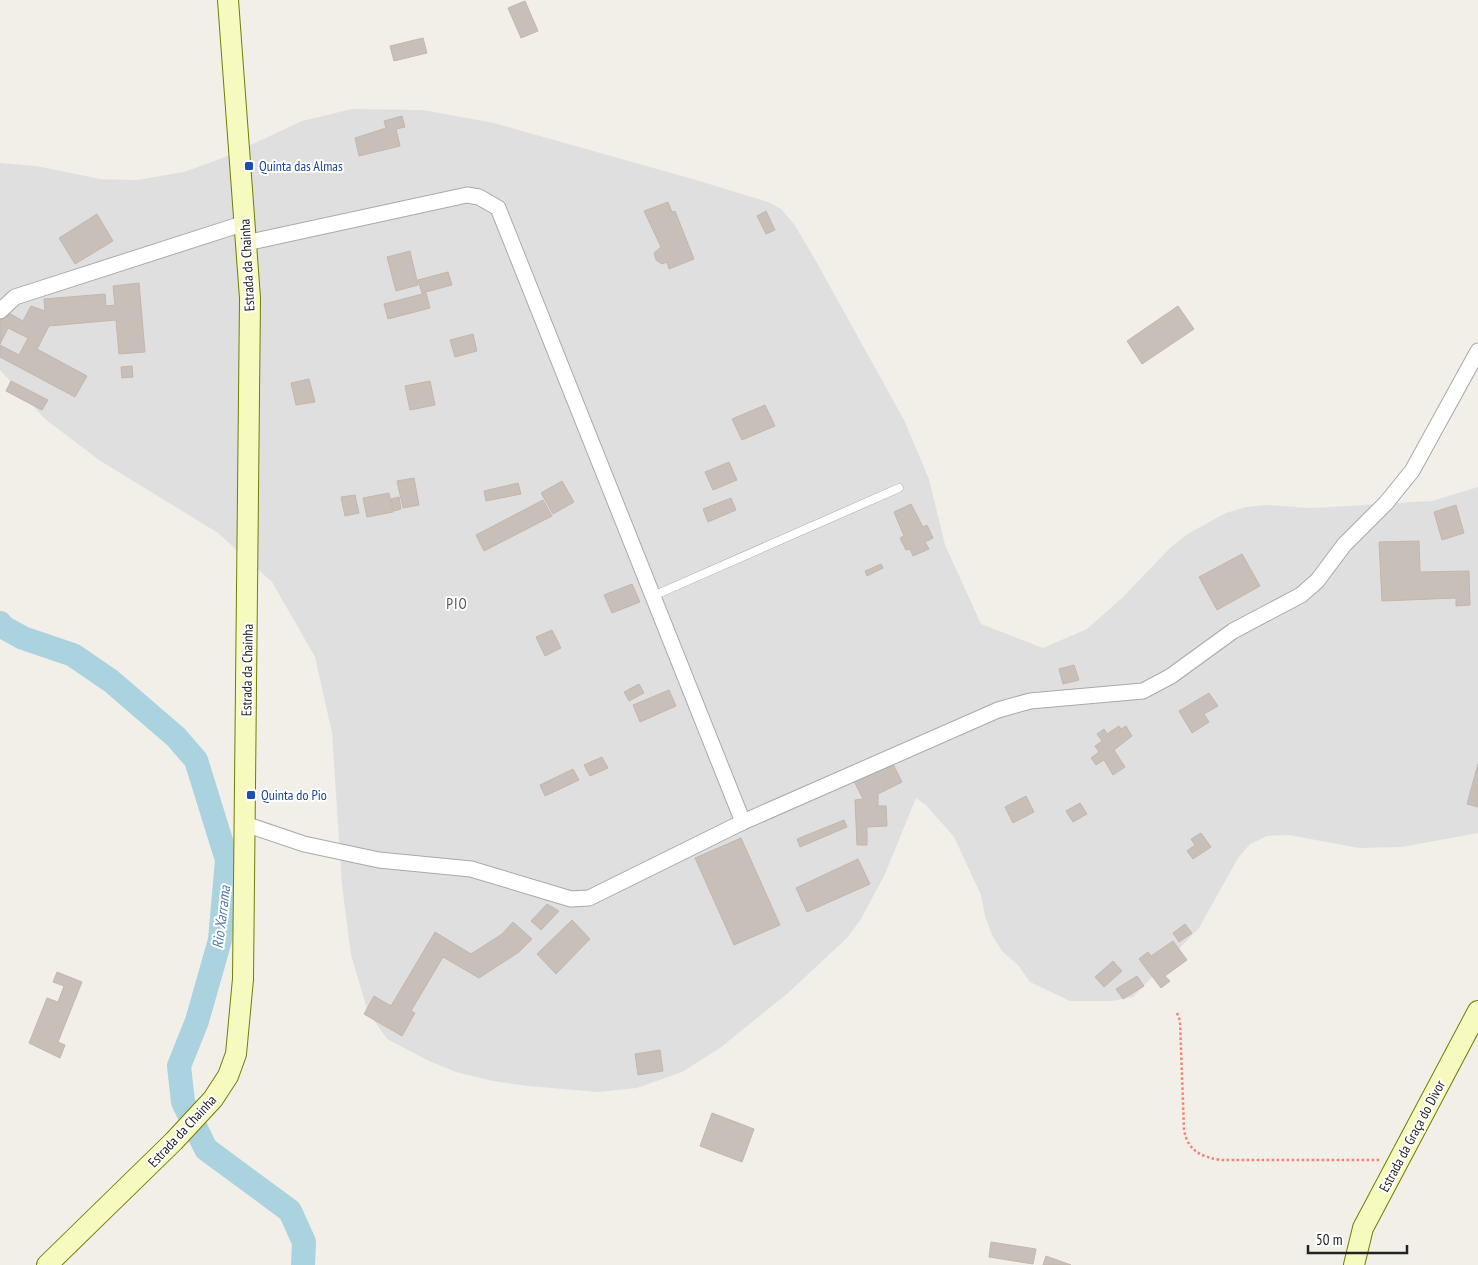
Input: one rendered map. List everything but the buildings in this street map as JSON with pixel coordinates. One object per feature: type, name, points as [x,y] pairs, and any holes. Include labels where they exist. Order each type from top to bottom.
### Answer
[{"type":"street","name":"Estrada da Chainha","points":[[47,1265],[199,1116],[228,1076],[236,1054],[243,979],[250,462],[250,298],[228,0]]},
{"type":"street","points":[[0,311],[15,297],[246,233],[467,195],[479,197],[498,208],[743,822]]},
{"type":"street","points":[[244,824],[304,844],[380,860],[471,869],[571,899],[589,898],[743,822],[998,710],[1030,701],[1143,691],[1171,676],[1233,632],[1301,595],[1317,581],[1344,544],[1386,503],[1412,472],[1478,351]]},
{"type":"street","name":"Estrada da Graça do Divor","points":[[1354,1265],[1363,1228],[1478,1011]]},
{"type":"lane","points":[[653,596],[899,488]]},
{"type":"path","points":[[1178,1013],[1180,1021],[1184,1130],[1189,1145],[1199,1155],[1221,1160],[1378,1160],[1396,1166]]},
{"type":"shaded area","points":[[352,109],[423,110],[494,123],[696,180],[768,202],[781,209],[794,224],[817,263],[904,420],[929,479],[945,545],[981,624],[1043,648],[1087,629],[1123,597],[1171,547],[1189,533],[1226,513],[1246,507],[1266,505],[1311,508],[1432,501],[1478,487],[1478,833],[1402,847],[1359,848],[1289,835],[1267,836],[1250,844],[1238,858],[1199,928],[1133,997],[1112,1001],[1070,1001],[1030,982],[1018,965],[1002,951],[992,935],[985,916],[981,895],[954,837],[926,805],[916,798],[885,874],[861,919],[847,938],[788,993],[720,1048],[682,1072],[637,1088],[598,1092],[528,1086],[493,1081],[456,1072],[429,1061],[387,1039],[368,1012],[351,955],[342,885],[332,733],[315,657],[272,582],[218,533],[99,460],[45,419],[0,370],[0,163],[36,166],[100,179],[137,180],[184,172],[225,157],[302,121]]},
{"type":"waterway","name":"Rio Xarrama","points":[[0,623],[3,627],[23,638],[73,655],[111,681],[176,737],[196,760],[227,860],[220,940],[197,1021],[179,1066],[183,1102],[206,1149],[290,1211],[304,1242],[303,1265]]},
{"type":"place","name":"Quinta das Almas","points":[[249,166]]},
{"type":"place","name":"Quinta do Pio","points":[[251,795]]},
{"type":"district","name":"PIO","points":[[457,603]]}]
